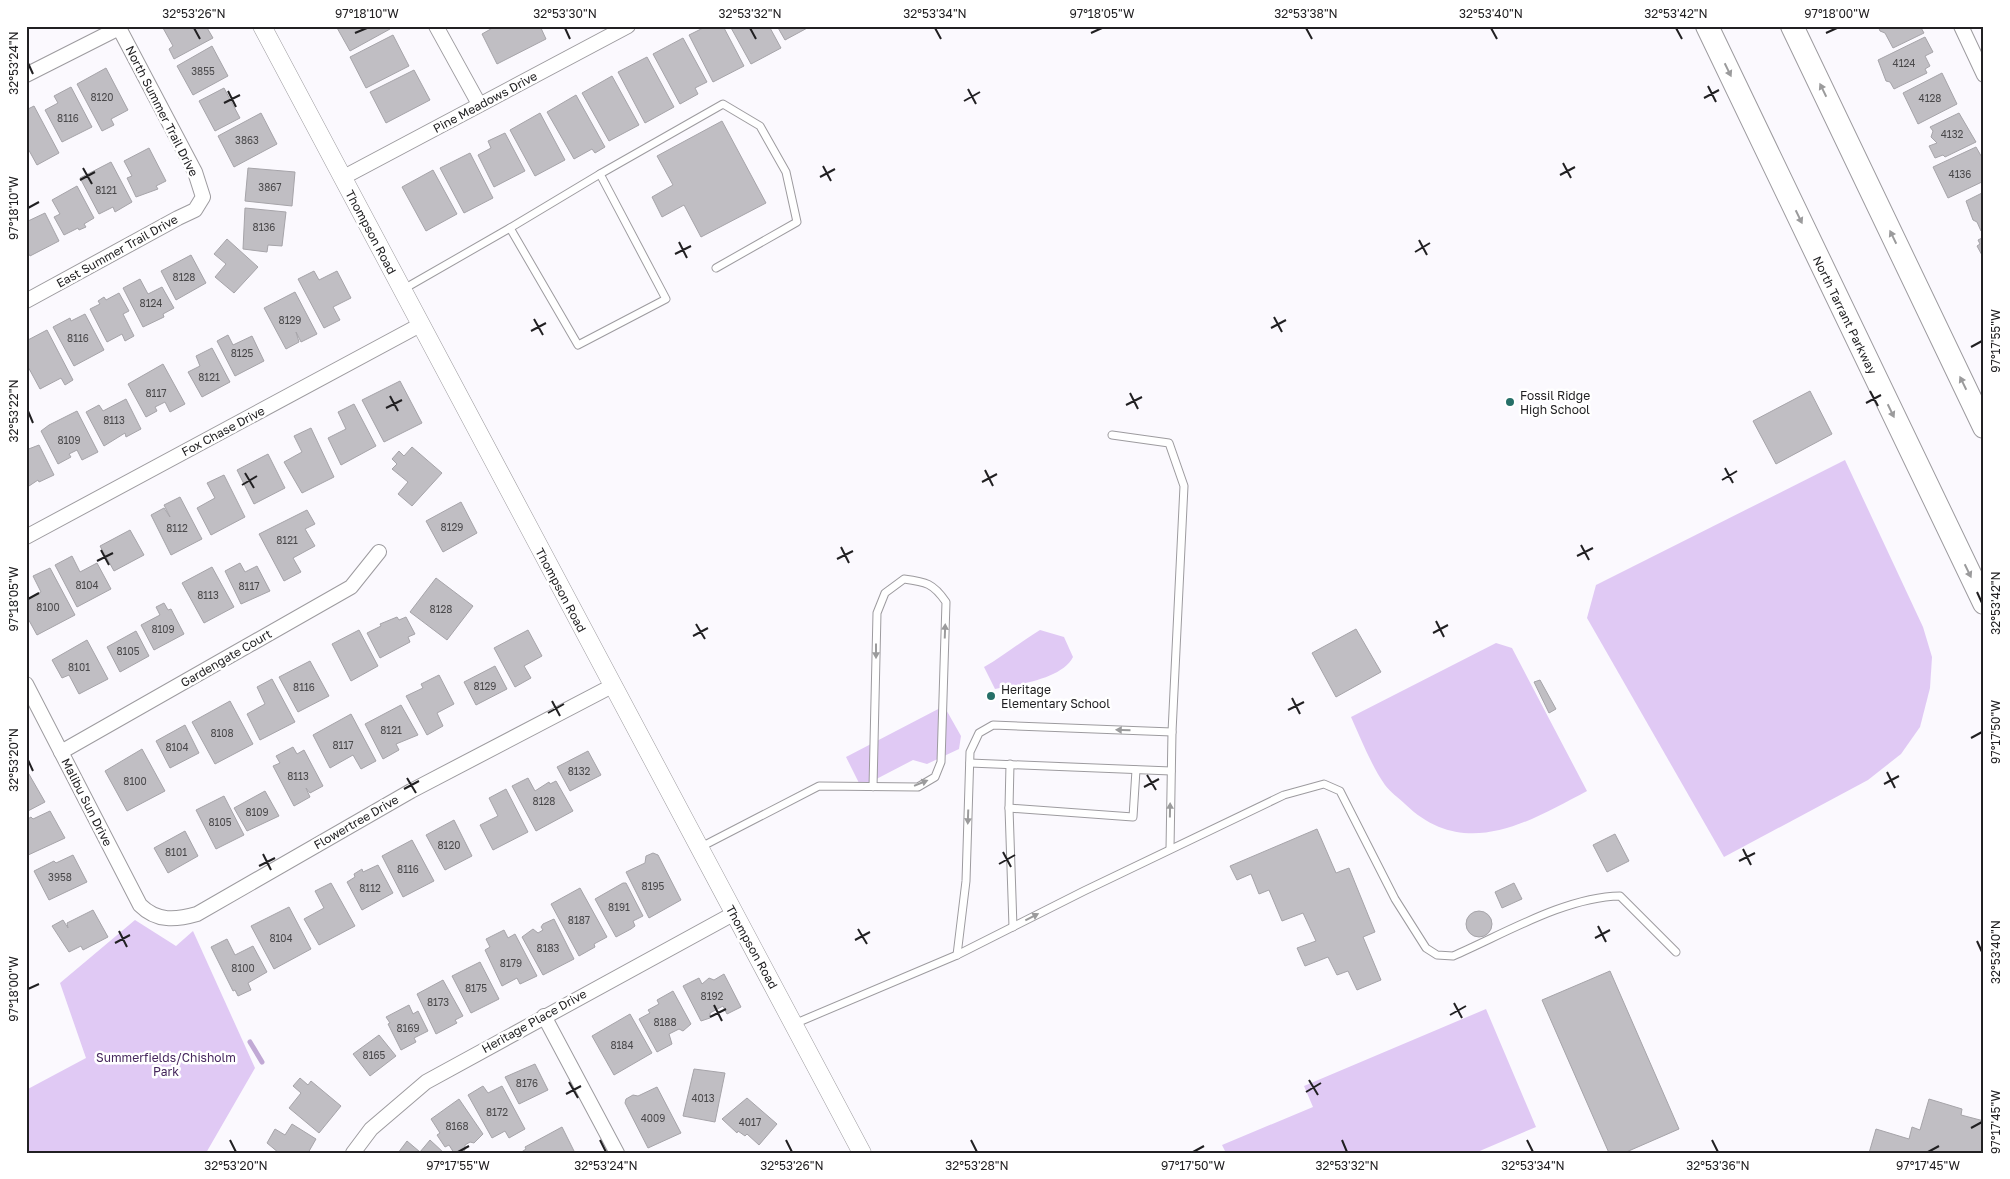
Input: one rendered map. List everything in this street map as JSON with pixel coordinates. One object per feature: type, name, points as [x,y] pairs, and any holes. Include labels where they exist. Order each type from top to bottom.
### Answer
[{"type":"main road","name":"North Tarrant Parkway","points":[[1708,26],[1984,603]]},
{"type":"main road","points":[[1792,26],[1984,427]]},
{"type":"street","name":"Thompson Road","points":[[262,26],[733,914],[753,946],[862,1153]]},
{"type":"street","points":[[436,26],[479,104]]},
{"type":"street","name":"Pine Meadows Drive","points":[[342,178],[628,26]]},
{"type":"street","points":[[1961,26],[1984,75]]},
{"type":"street","points":[[26,75],[118,27]]},
{"type":"street","name":"North Summer Trail Drive","points":[[118,27],[195,172],[203,197]]},
{"type":"street","name":"East Summer Trail Drive","points":[[26,301],[195,210],[203,197]]},
{"type":"street","name":"Fox Chase Drive","points":[[26,537],[420,325]]},
{"type":"street","name":"Gardengate Court","points":[[61,752],[351,587],[379,552]]},
{"type":"street","name":"Malibu Sun Drive","points":[[26,684],[140,905],[152,915]]},
{"type":"street","name":"Flowertree Drive","points":[[152,915],[177,920],[197,914],[411,791],[612,686]]},
{"type":"street","name":"Heritage Place Drive","points":[[353,1153],[371,1129],[426,1082],[733,914]]},
{"type":"street","points":[[544,1016],[617,1153]]},
{"type":"lane","points":[[402,290],[723,104],[760,126],[786,172],[796,222],[716,268]]},
{"type":"lane","points":[[510,228],[578,345],[666,299],[600,174]]},
{"type":"lane","points":[[1112,435],[1169,443],[1184,486],[1172,732],[1170,850]]},
{"type":"lane","points":[[699,849],[819,786],[873,787],[918,786],[935,777],[941,762],[946,602],[939,592],[926,582],[904,579],[885,594],[876,613],[873,787]]},
{"type":"lane","points":[[957,955],[966,881],[970,752],[979,733],[993,725],[1172,732]]},
{"type":"lane","points":[[970,763],[1171,771]]},
{"type":"lane","points":[[1010,764],[1008,808],[1013,927]]},
{"type":"lane","points":[[1008,808],[1133,817],[1136,770]]},
{"type":"lane","points":[[794,1024],[957,955],[1284,794],[1324,784],[1340,791],[1395,899],[1426,948],[1437,955],[1453,956],[1560,909],[1604,896],[1620,896],[1676,952]]},
{"type":"green space","points":[[1845,460],[1923,627],[1932,657],[1930,688],[1920,727],[1901,754],[1868,780],[1724,857],[1587,618],[1596,585]]},
{"type":"green space","points":[[1040,630],[1064,637],[1073,657],[1067,665],[1059,671],[1038,680],[995,689],[984,667]]},
{"type":"green space","points":[[1496,643],[1512,648],[1587,791],[1542,815],[1496,831],[1473,833],[1450,831],[1427,821],[1387,788],[1371,760],[1351,717]]},
{"type":"green space","points":[[944,706],[961,736],[959,749],[927,764],[913,760],[861,787],[846,757]]},
{"type":"green space","name":"Summerfields/Chisholm Park","points":[[135,920],[176,946],[193,931],[255,1068],[206,1153],[26,1153],[26,1090],[86,1058],[60,983]]},
{"type":"green space","points":[[1486,1009],[1536,1127],[1475,1153],[1226,1153],[1222,1145],[1313,1107],[1304,1086]]},
{"type":"building","points":[[166,26],[206,26],[213,38],[174,59],[169,49],[173,46],[163,28]]},
{"type":"building","points":[[336,26],[389,26],[390,29],[350,51]]},
{"type":"building","points":[[496,26],[540,26],[546,39],[497,64],[482,34]]},
{"type":"building","points":[[707,26],[723,26],[744,66],[713,82],[689,35]]},
{"type":"building","points":[[730,26],[769,26],[781,48],[751,64]]},
{"type":"building","points":[[777,26],[811,26],[785,40]]},
{"type":"building","points":[[1878,26],[1920,26],[1924,33],[1893,48],[1885,33],[1880,31]]},
{"type":"building","points":[[393,35],[409,66],[366,88],[350,57]]},
{"type":"building","points":[[1925,37],[1933,52],[1925,56],[1930,66],[1925,69],[1927,73],[1894,89],[1890,82],[1886,81],[1878,60]]},
{"type":"building","points":[[683,38],[707,82],[695,88],[698,94],[680,104],[653,54]]},
{"type":"building","points":[[212,46],[228,76],[193,95],[177,66]]},
{"type":"building","points":[[647,57],[674,107],[645,123],[618,72]]},
{"type":"building","points":[[106,68],[128,110],[111,119],[114,125],[102,131],[77,84]]},
{"type":"building","points":[[414,70],[430,100],[386,123],[370,92]]},
{"type":"building","points":[[1942,73],[1957,104],[1918,124],[1903,93]]},
{"type":"building","points":[[612,76],[639,125],[609,141],[582,93]]},
{"type":"building","points":[[71,87],[92,127],[62,142],[45,110],[58,103],[54,96]]},
{"type":"building","points":[[224,88],[240,118],[215,131],[199,101]]},
{"type":"building","points":[[576,95],[605,147],[595,153],[592,149],[574,159],[547,112]]},
{"type":"building","points":[[34,106],[59,153],[37,165],[26,145],[26,110]]},
{"type":"building","points":[[261,113],[277,144],[234,167],[218,136]]},
{"type":"building","points":[[540,113],[565,160],[535,176],[510,130]]},
{"type":"building","points":[[1959,113],[1976,142],[1945,157],[1943,155],[1935,158],[1929,146],[1937,143],[1931,137],[1933,131],[1930,127]]},
{"type":"building","points":[[722,121],[766,203],[701,237],[684,205],[662,217],[652,197],[673,185],[657,156]]},
{"type":"building","points":[[505,133],[525,171],[494,187],[478,155],[491,148],[488,141]]},
{"type":"building","points":[[1976,147],[1984,161],[1984,181],[1948,198],[1933,167]]},
{"type":"building","points":[[149,148],[166,181],[156,186],[158,189],[136,197],[127,178],[132,176],[124,161]]},
{"type":"building","points":[[470,153],[493,198],[464,213],[440,168]]},
{"type":"building","points":[[111,162],[132,202],[115,212],[113,207],[99,214],[80,178]]},
{"type":"building","points":[[248,168],[295,172],[292,206],[245,201]]},
{"type":"building","points":[[433,170],[457,214],[426,231],[402,187]]},
{"type":"building","points":[[77,186],[94,218],[84,224],[86,227],[79,230],[78,228],[64,235],[54,217],[60,214],[52,200]]},
{"type":"building","points":[[1984,192],[1984,230],[1981,231],[1977,222],[1973,220],[1966,201]]},
{"type":"building","points":[[245,208],[286,212],[282,246],[268,245],[267,252],[243,249]]},
{"type":"building","points":[[45,213],[59,241],[30,256],[26,249],[26,222]]},
{"type":"building","points":[[1984,237],[1983,257],[1977,246],[1980,244],[1978,240]]},
{"type":"building","points":[[227,239],[258,267],[234,293],[215,277],[226,264],[214,254]]},
{"type":"building","points":[[191,255],[206,283],[176,300],[161,271]]},
{"type":"building","points":[[314,271],[319,280],[337,271],[351,298],[333,307],[340,320],[324,328],[298,279]]},
{"type":"building","points":[[140,279],[148,294],[162,287],[174,308],[163,314],[164,317],[143,327],[123,288]]},
{"type":"building","points":[[295,292],[317,334],[301,342],[296,332],[299,342],[286,349],[264,308]]},
{"type":"building","points":[[119,293],[129,311],[123,314],[134,336],[125,341],[122,334],[107,342],[90,309],[100,304],[98,301],[104,297],[106,300]]},
{"type":"building","points":[[85,314],[104,350],[74,366],[53,327],[70,318],[71,321]]},
{"type":"building","points":[[47,330],[73,380],[65,385],[61,378],[40,389],[26,363],[26,341]]},
{"type":"building","points":[[228,335],[233,345],[252,336],[264,361],[235,376],[217,341]]},
{"type":"building","points":[[212,348],[230,382],[202,397],[188,372],[200,366],[196,356]]},
{"type":"building","points":[[163,364],[185,404],[170,412],[165,402],[155,407],[157,411],[146,417],[128,384]]},
{"type":"building","points":[[400,381],[422,423],[384,442],[362,400]]},
{"type":"building","points":[[1810,391],[1832,434],[1776,464],[1753,421]]},
{"type":"building","points":[[126,399],[141,429],[126,437],[125,433],[104,446],[86,412],[99,405],[103,411]]},
{"type":"building","points":[[354,404],[376,446],[341,465],[328,438],[346,429],[338,412]]},
{"type":"building","points":[[77,411],[98,452],[82,460],[77,450],[69,454],[71,457],[58,464],[41,431]]},
{"type":"building","points":[[311,428],[334,477],[302,493],[284,462],[302,452],[294,436]]},
{"type":"building","points":[[39,445],[54,475],[39,482],[38,480],[26,488],[26,450]]},
{"type":"building","points":[[412,447],[442,473],[412,506],[398,494],[408,482],[392,469],[397,464],[392,459],[399,451],[404,456]]},
{"type":"building","points":[[268,454],[285,488],[254,504],[237,470]]},
{"type":"building","points":[[224,475],[245,517],[211,535],[197,508],[215,498],[207,483]]},
{"type":"building","points":[[180,497],[202,539],[171,555],[151,515],[164,508],[170,517],[164,505]]},
{"type":"building","points":[[461,502],[477,533],[443,552],[426,521]]},
{"type":"building","points":[[307,510],[315,524],[305,529],[315,546],[293,558],[301,572],[284,581],[259,534]]},
{"type":"building","points":[[130,530],[144,555],[114,571],[100,546]]},
{"type":"building","points":[[72,556],[80,572],[97,563],[111,589],[77,607],[55,565]]},
{"type":"building","points":[[240,563],[245,572],[257,566],[270,591],[241,604],[225,571]]},
{"type":"building","points":[[212,567],[234,607],[204,623],[182,583]]},
{"type":"building","points":[[50,568],[75,615],[37,635],[26,615],[26,600],[41,592],[33,576]]},
{"type":"building","points":[[436,578],[473,606],[447,640],[410,612]]},
{"type":"building","points":[[164,603],[168,610],[171,609],[184,634],[154,650],[141,625],[160,615],[156,607]]},
{"type":"building","points":[[397,617],[399,620],[406,617],[415,634],[408,637],[410,642],[380,658],[367,633],[381,626],[380,624]]},
{"type":"building","points":[[1356,629],[1381,672],[1336,697],[1312,653]]},
{"type":"building","points":[[359,630],[378,666],[351,681],[332,644]]},
{"type":"building","points":[[528,630],[542,656],[524,666],[531,678],[515,687],[494,648]]},
{"type":"building","points":[[136,631],[149,656],[120,672],[107,647]]},
{"type":"building","points":[[87,640],[108,679],[79,694],[69,675],[62,678],[52,660]]},
{"type":"building","points":[[310,661],[329,696],[298,712],[279,677]]},
{"type":"building","points":[[495,666],[507,689],[476,705],[464,682]]},
{"type":"building","points":[[439,675],[454,704],[437,713],[443,726],[427,735],[406,696],[423,688],[421,684]]},
{"type":"building","points":[[272,679],[295,722],[260,740],[247,714],[265,704],[257,687]]},
{"type":"building","points":[[1540,680],[1556,709],[1549,713],[1534,682]]},
{"type":"building","points":[[230,701],[253,744],[215,764],[192,722]]},
{"type":"building","points":[[401,705],[418,735],[396,744],[399,750],[383,759],[365,724]]},
{"type":"building","points":[[351,714],[376,761],[361,769],[353,755],[330,768],[313,735]]},
{"type":"building","points":[[185,725],[199,753],[170,768],[156,741]]},
{"type":"building","points":[[293,747],[297,754],[304,750],[323,786],[310,793],[306,788],[310,797],[294,806],[273,766],[280,763],[276,756]]},
{"type":"building","points":[[142,749],[165,791],[127,811],[105,771]]},
{"type":"building","points":[[588,751],[601,775],[570,791],[557,767]]},
{"type":"building","points":[[26,769],[45,802],[26,812]]},
{"type":"building","points":[[528,778],[535,791],[549,782],[550,784],[556,781],[573,811],[536,831],[512,786]]},
{"type":"building","points":[[506,789],[528,832],[493,850],[480,825],[498,816],[489,798]]},
{"type":"building","points":[[265,791],[279,816],[247,831],[234,808]]},
{"type":"building","points":[[224,796],[244,835],[216,849],[196,810]]},
{"type":"building","points":[[50,811],[65,838],[26,856],[26,820],[31,817],[33,819]]},
{"type":"building","points":[[454,820],[472,856],[445,870],[426,835]]},
{"type":"building","points":[[1317,829],[1336,873],[1349,868],[1375,932],[1363,937],[1381,980],[1357,990],[1348,971],[1337,975],[1328,957],[1305,966],[1297,948],[1316,941],[1303,913],[1282,921],[1269,890],[1259,894],[1251,874],[1237,880],[1230,866]]},
{"type":"building","points":[[185,831],[198,856],[168,873],[154,848]]},
{"type":"building","points":[[1615,834],[1629,861],[1607,872],[1593,845]]},
{"type":"building","points":[[412,840],[434,881],[403,897],[382,856]]},
{"type":"building","points":[[653,853],[658,855],[681,900],[649,918],[626,872],[645,863],[646,856]]},
{"type":"building","points":[[73,855],[87,882],[49,900],[34,871],[54,861],[56,863]]},
{"type":"building","points":[[378,865],[393,893],[362,910],[347,882],[362,869],[363,872]]},
{"type":"building","points":[[331,883],[355,926],[319,945],[304,919],[324,908],[315,891]]},
{"type":"building","points":[[626,883],[643,916],[633,921],[635,926],[616,937],[595,899]]},
{"type":"building","points":[[1514,883],[1522,899],[1502,908],[1495,892]]},
{"type":"building","points":[[580,888],[607,937],[594,944],[595,947],[579,956],[551,904]]},
{"type":"building","points":[[289,907],[311,949],[274,969],[251,926]]},
{"type":"building","points":[[93,910],[108,937],[83,950],[81,946],[69,952],[52,926],[63,920],[68,928],[67,923]]},
{"type":"building","points":[[1479,911],[1488,915],[1492,924],[1488,933],[1479,937],[1470,933],[1466,924],[1470,915]]},
{"type":"building","points":[[554,919],[574,959],[543,975],[522,937],[533,929],[538,933],[543,930],[541,927],[543,924]]},
{"type":"building","points":[[504,930],[508,938],[515,934],[537,976],[520,984],[517,978],[502,986],[485,950],[490,947],[486,939]]},
{"type":"building","points":[[227,939],[235,955],[253,946],[267,972],[248,983],[251,990],[238,996],[235,990],[233,991],[211,947]]},
{"type":"building","points":[[480,962],[499,999],[471,1013],[452,976]]},
{"type":"building","points":[[1610,971],[1679,1129],[1624,1153],[1609,1153],[1542,1000]]},
{"type":"building","points":[[724,974],[741,1007],[727,1014],[723,1006],[710,1013],[710,1018],[701,1021],[683,986],[699,978],[702,984],[709,978],[714,980]]},
{"type":"building","points":[[443,980],[463,1016],[455,1020],[457,1023],[436,1034],[417,994]]},
{"type":"building","points":[[673,991],[691,1024],[683,1031],[679,1029],[669,1034],[672,1044],[657,1052],[639,1019],[650,1013],[648,1010],[659,1004],[657,1000]]},
{"type":"building","points":[[409,1005],[413,1014],[418,1011],[428,1031],[414,1038],[416,1042],[401,1050],[386,1017]]},
{"type":"building","points":[[630,1014],[652,1053],[614,1075],[592,1036]]},
{"type":"building","points":[[379,1035],[396,1056],[370,1076],[353,1054]]},
{"type":"building","points":[[535,1064],[548,1090],[519,1104],[505,1077]]},
{"type":"building","points":[[694,1069],[725,1073],[715,1122],[683,1116]]},
{"type":"building","points":[[300,1078],[308,1085],[311,1081],[341,1106],[319,1133],[289,1108],[301,1093],[293,1086]]},
{"type":"building","points":[[483,1086],[488,1093],[502,1086],[525,1129],[509,1138],[505,1131],[492,1138],[468,1095]]},
{"type":"building","points":[[657,1087],[681,1133],[648,1148],[625,1103],[626,1099],[633,1095],[638,1096]]},
{"type":"building","points":[[747,1098],[777,1124],[759,1145],[747,1134],[745,1136],[738,1131],[737,1133],[722,1119]]},
{"type":"building","points":[[459,1099],[483,1134],[474,1143],[470,1142],[465,1145],[465,1150],[460,1153],[454,1153],[449,1145],[445,1147],[437,1135],[440,1133],[431,1119]]},
{"type":"building","points":[[1929,1099],[1962,1109],[1961,1115],[1984,1121],[1984,1153],[1869,1153],[1876,1129],[1909,1139],[1912,1127],[1920,1130]]},
{"type":"building","points":[[292,1124],[316,1139],[308,1153],[279,1153],[267,1143],[275,1129],[285,1135]]},
{"type":"building","points":[[562,1127],[575,1153],[520,1153],[526,1149],[525,1147]]},
{"type":"building","points":[[430,1140],[444,1153],[398,1153],[407,1141],[420,1152]]},
{"type":"waterway","points":[[250,1042],[262,1062]]},
{"type":"place","name":"Fossil Ridge High School","points":[[1510,402]]},
{"type":"place","name":"Heritage Elementary School","points":[[991,696]]}]
